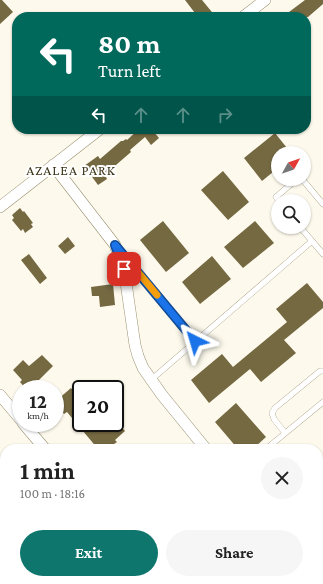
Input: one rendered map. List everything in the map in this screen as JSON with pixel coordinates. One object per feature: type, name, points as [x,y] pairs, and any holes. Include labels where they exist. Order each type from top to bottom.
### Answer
[{"type":"street","points":[[249,12],[265,0]]},
{"type":"street","points":[[0,207],[93,134]]},
{"type":"street","points":[[53,165],[115,245],[124,269],[135,345],[143,368],[162,395],[202,444]]},
{"type":"street","points":[[0,395],[12,409]]},
{"type":"street","points":[[31,432],[41,444]]},
{"type":"lane","points":[[280,194],[289,186]]},
{"type":"lane","points":[[308,186],[323,204]]},
{"type":"lane","points":[[306,234],[323,254]]},
{"type":"lane","points":[[152,379],[312,241]]},
{"type":"lane","points":[[115,245],[195,341]]},
{"type":"lane","points":[[285,433],[274,419],[272,413],[275,408],[320,371],[323,371]]},
{"type":"lane","points":[[272,444],[323,402]]},
{"type":"building","points":[[0,0],[2,0],[13,12],[0,24]]},
{"type":"building","points":[[185,0],[202,0],[212,12],[194,12]]},
{"type":"building","points":[[305,0],[323,0],[323,4],[311,14],[311,12],[289,12]]},
{"type":"building","points":[[134,134],[156,134],[159,138],[151,145],[145,137],[130,150],[131,152],[109,171],[110,172],[105,175],[107,179],[98,185],[84,166],[98,156],[100,159],[121,141],[127,140]]},
{"type":"building","points":[[274,134],[276,134],[285,146],[271,146],[271,174],[262,181],[244,158]]},
{"type":"building","points":[[223,171],[249,202],[228,220],[201,190]]},
{"type":"building","points":[[20,208],[33,223],[31,224],[33,227],[25,233],[23,229],[21,231],[12,220],[14,218],[12,215]]},
{"type":"building","points":[[163,221],[189,253],[166,272],[140,240]]},
{"type":"building","points":[[255,221],[274,243],[243,268],[224,247]]},
{"type":"building","points":[[68,237],[75,246],[65,254],[58,246]]},
{"type":"building","points":[[29,254],[47,278],[40,284],[21,260]]},
{"type":"building","points":[[212,256],[231,279],[200,304],[182,282]]},
{"type":"building","points":[[307,283],[323,302],[323,308],[284,340],[296,353],[261,382],[250,369],[209,403],[191,380],[222,354],[233,367],[287,322],[276,309]]},
{"type":"building","points":[[113,284],[115,305],[100,307],[99,296],[92,296],[91,287]]},
{"type":"building","points":[[42,355],[53,366],[39,380],[22,380],[13,370],[23,360],[29,366]]},
{"type":"building","points":[[71,388],[72,418],[67,412],[64,414],[64,394]]},
{"type":"building","points":[[236,403],[266,437],[258,444],[234,444],[215,422]]},
{"type":"building","points":[[84,432],[124,432],[115,440],[117,442],[114,444],[94,444]]},
{"type":"slow traffic","points":[[138,272],[157,295]]},
{"type":"district","name":"AZALEA PARK","points":[[71,170]]},
{"type":"route","points":[[124,269],[115,245],[195,341]]}]
